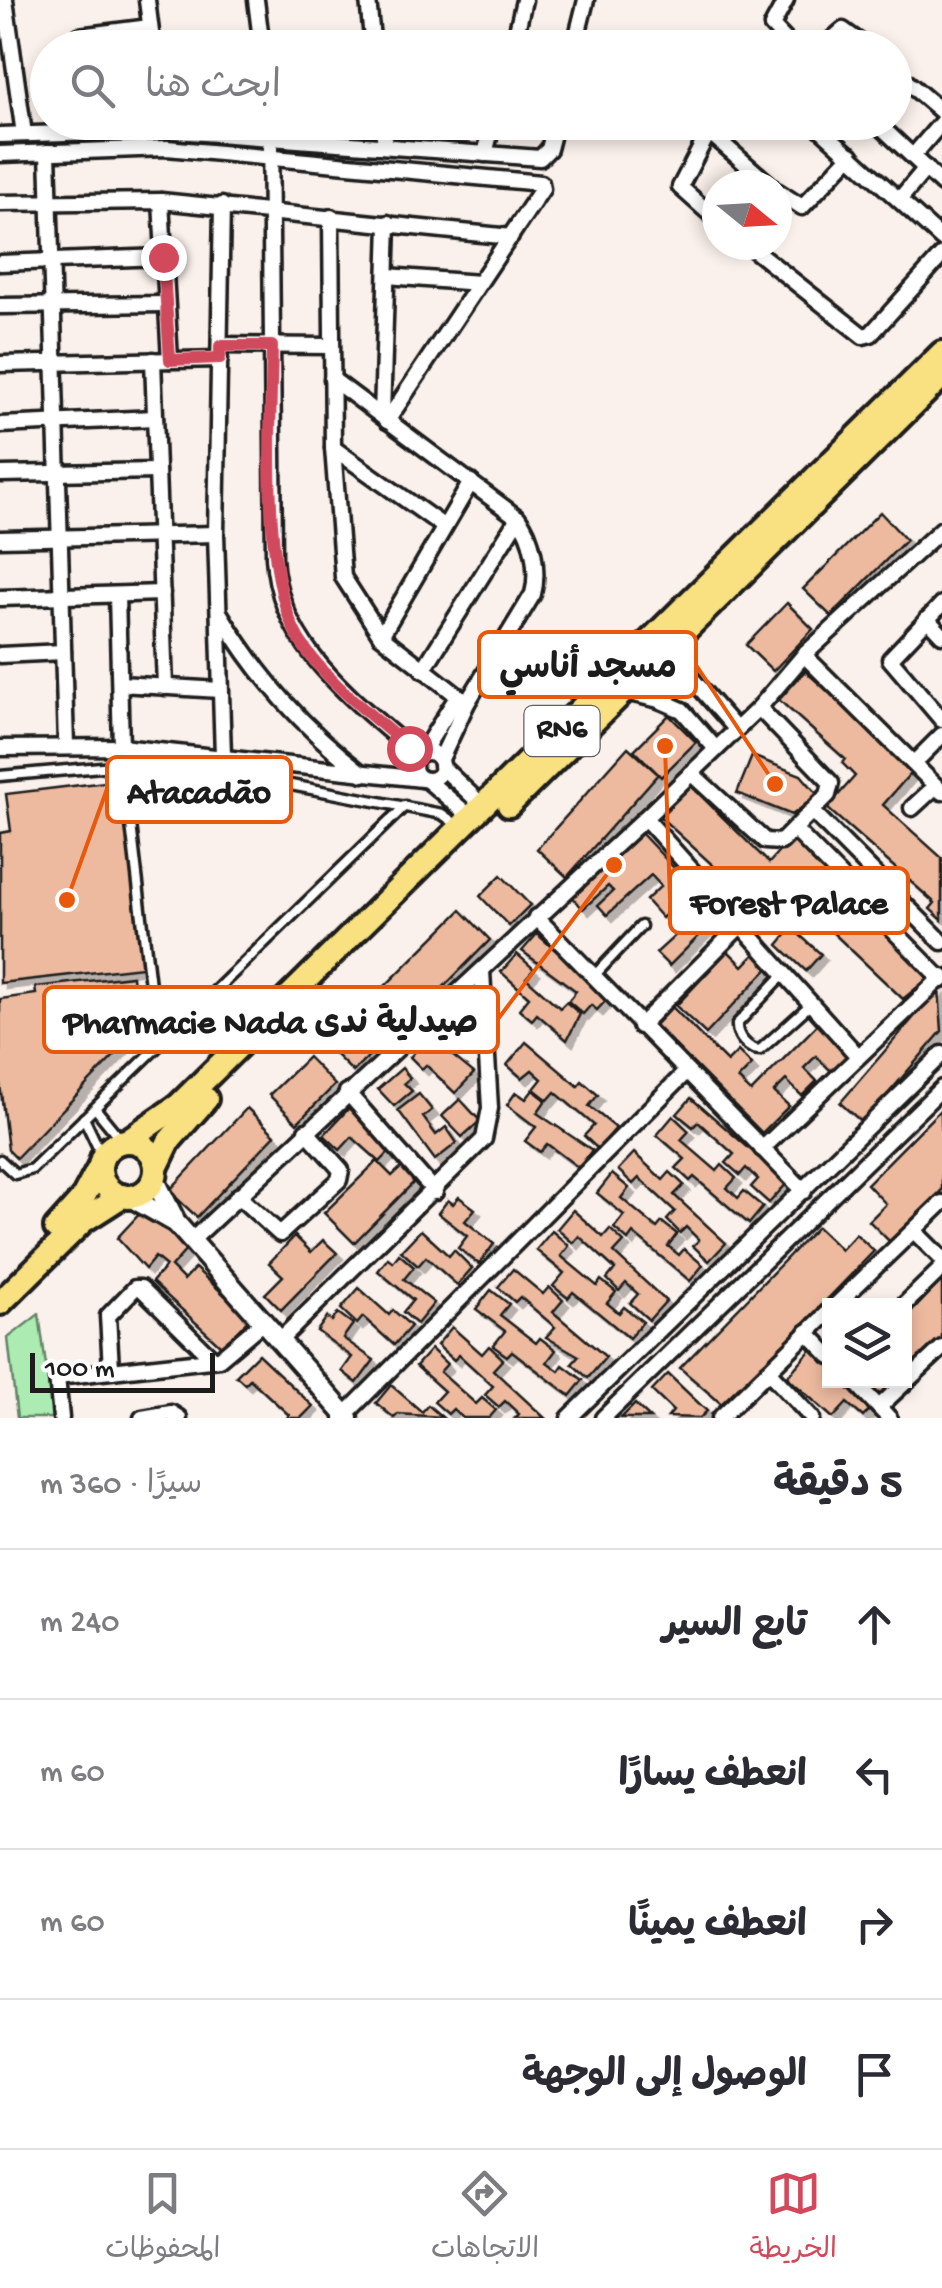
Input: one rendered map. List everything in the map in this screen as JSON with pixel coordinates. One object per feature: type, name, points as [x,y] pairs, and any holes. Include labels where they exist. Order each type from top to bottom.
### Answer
[{"type":"highway","name":"RN6","points":[[0,1283],[72,1210],[101,1162],[125,1140],[179,1106],[942,353]]},
{"type":"highway","name":"RN6","points":[[0,1303],[83,1221],[126,1196],[142,1193],[155,1173],[160,1153],[190,1115],[625,692],[942,376]]},
{"type":"highway","points":[[125,1140],[148,1148],[155,1173]]},
{"type":"highway","points":[[101,1162],[106,1186],[126,1196]]},
{"type":"street","points":[[5,0],[24,134]]},
{"type":"street","points":[[132,30],[150,28],[147,0]]},
{"type":"street","points":[[256,0],[260,30]]},
{"type":"street","points":[[368,0],[371,30]]},
{"type":"street","points":[[517,30],[524,0]]},
{"type":"street","points":[[578,30],[586,0]]},
{"type":"street","points":[[776,30],[772,26],[786,0]]},
{"type":"street","points":[[912,86],[942,112]]},
{"type":"street","points":[[913,156],[942,122]]},
{"type":"street","points":[[0,135],[30,134]]},
{"type":"street","points":[[272,140],[274,557],[282,602],[294,630],[320,666],[420,755]]},
{"type":"street","points":[[349,140],[544,157],[550,140]]},
{"type":"street","points":[[384,140],[385,145]]},
{"type":"street","points":[[485,154],[488,140]]},
{"type":"street","points":[[702,207],[680,187],[704,140]]},
{"type":"street","points":[[724,140],[755,170]]},
{"type":"street","points":[[834,140],[942,239]]},
{"type":"street","points":[[896,140],[942,184]]},
{"type":"street","points":[[0,154],[167,148],[541,183],[542,189],[511,237],[384,419]]},
{"type":"street","points":[[48,152],[66,746]]},
{"type":"street","points":[[792,200],[802,206],[850,155]]},
{"type":"street","points":[[900,199],[926,168]]},
{"type":"street","points":[[0,203],[50,200],[222,205],[511,237]]},
{"type":"street","points":[[160,201],[170,360]]},
{"type":"street","points":[[222,205],[216,534],[223,756]]},
{"type":"street","points":[[331,217],[333,448],[343,578],[381,636],[462,700]]},
{"type":"street","points":[[384,419],[388,223]]},
{"type":"street","points":[[767,260],[866,336],[942,255]]},
{"type":"street","points":[[0,263],[163,257]]},
{"type":"street","points":[[388,276],[479,283]]},
{"type":"street","points":[[0,306],[166,304]]},
{"type":"street","points":[[0,364],[170,360],[272,346],[331,346]]},
{"type":"street","points":[[153,360],[165,687]]},
{"type":"street","points":[[332,380],[518,518],[529,535],[535,587],[462,700],[420,755],[415,771],[474,819]]},
{"type":"street","points":[[0,425],[155,418]]},
{"type":"street","points":[[333,448],[443,526]]},
{"type":"street","points":[[0,474],[157,471]]},
{"type":"street","points":[[381,636],[471,482]]},
{"type":"street","points":[[423,670],[518,518]]},
{"type":"street","points":[[192,1240],[645,818],[759,708],[804,655],[942,529]]},
{"type":"street","points":[[0,539],[216,534]]},
{"type":"street","points":[[0,598],[162,593]]},
{"type":"street","points":[[118,594],[121,747]]},
{"type":"street","points":[[942,604],[890,659],[942,720]]},
{"type":"street","points":[[218,611],[241,649],[297,718],[364,775]]},
{"type":"street","points":[[926,619],[942,635]]},
{"type":"street","points":[[681,636],[687,673],[736,730]]},
{"type":"street","points":[[0,655],[64,652]]},
{"type":"street","points":[[804,655],[939,789],[912,808]]},
{"type":"street","points":[[659,700],[687,673]]},
{"type":"street","points":[[120,684],[220,690]]},
{"type":"street","points":[[625,692],[682,710],[716,749]]},
{"type":"street","points":[[0,748],[121,747],[425,779],[437,776],[462,700]]},
{"type":"street","points":[[692,773],[770,844],[781,842],[828,795],[829,778],[759,708]]},
{"type":"street","points":[[914,764],[942,735]]},
{"type":"street","points":[[420,755],[433,753],[474,819]]},
{"type":"street","points":[[812,811],[942,942]]},
{"type":"street","points":[[645,818],[858,1055]]},
{"type":"street","points":[[762,1150],[941,978],[794,829]]},
{"type":"street","points":[[536,917],[804,1191]]},
{"type":"street","points":[[640,1026],[740,926]]},
{"type":"street","points":[[280,1340],[478,1149],[489,1124],[482,971]]},
{"type":"street","points":[[569,1418],[942,1054]]},
{"type":"street","points":[[126,1196],[176,1223],[345,1417],[686,1072]]},
{"type":"street","points":[[602,1418],[942,1088]]},
{"type":"street","points":[[347,1092],[435,1192]]},
{"type":"street","points":[[238,1196],[280,1234],[339,1180],[340,1170],[306,1131]]},
{"type":"street","points":[[155,1173],[176,1223]]},
{"type":"street","points":[[843,1298],[942,1203]]},
{"type":"street","points":[[914,1231],[942,1259]]},
{"type":"street","points":[[912,1298],[942,1268]]},
{"type":"street","points":[[111,1368],[108,1316],[135,1288],[142,1288],[212,1359]]},
{"type":"street","points":[[721,1418],[822,1318]]},
{"type":"street","points":[[61,1418],[57,1377],[212,1359],[231,1352],[264,1321]]},
{"type":"street","points":[[807,1332],[822,1348]]},
{"type":"street","points":[[861,1388],[884,1412],[942,1348]]},
{"type":"street","points":[[768,1371],[812,1418]]},
{"type":"street","points":[[142,1418],[171,1413],[179,1418]]},
{"type":"lane","points":[[0,776],[124,766],[223,772],[474,819]]},
{"type":"lane","points":[[124,766],[153,1011],[172,1033]]},
{"type":"lane","points":[[0,1160],[10,1172],[27,1173],[405,806]]},
{"type":"lane","points":[[593,976],[641,926]]},
{"type":"lane","points":[[784,974],[738,1024],[738,1033],[750,1047],[760,1050],[810,1004]]},
{"type":"lane","points":[[95,1108],[125,1140]]},
{"type":"lane","points":[[84,1118],[101,1162]]},
{"type":"green space","points":[[39,1314],[53,1418],[17,1418],[8,1338]]},
{"type":"building","points":[[880,512],[906,540],[831,616],[803,589]]},
{"type":"building","points":[[787,603],[813,629],[773,671],[746,645]]},
{"type":"building","points":[[805,671],[915,768],[883,805],[942,858],[942,920],[930,909],[935,903],[827,808],[855,776],[842,763],[845,759],[779,700]]},
{"type":"building","points":[[669,715],[696,742],[661,777],[634,750]]},
{"type":"building","points":[[628,747],[658,774],[567,877],[537,849]]},
{"type":"building","points":[[752,756],[801,775],[818,795],[792,815],[737,793]]},
{"type":"building","points":[[106,782],[110,820],[125,818],[142,967],[0,983],[0,833],[11,831],[6,794]]},
{"type":"building","points":[[688,783],[769,863],[791,838],[931,976],[903,999],[789,891],[766,914],[658,815]]},
{"type":"building","points":[[641,833],[706,902],[688,919],[675,906],[662,918],[646,900],[661,886],[651,875],[607,915],[598,905],[613,891],[608,886],[583,909],[569,893]]},
{"type":"building","points":[[501,875],[530,905],[509,926],[480,896]]},
{"type":"building","points":[[461,910],[490,940],[413,1018],[383,988]]},
{"type":"building","points":[[701,912],[711,924],[669,966],[656,953]]},
{"type":"building","points":[[792,928],[821,954],[806,971],[778,945]]},
{"type":"building","points":[[537,934],[609,997],[597,1010],[591,1005],[583,1014],[568,1001],[576,991],[522,951]]},
{"type":"building","points":[[728,951],[743,966],[758,951],[772,964],[706,1034],[676,1006]]},
{"type":"building","points":[[517,954],[534,969],[526,978],[560,1008],[566,1002],[580,1014],[567,1040],[537,1014],[532,1020],[519,1009],[529,997],[501,972]]},
{"type":"building","points":[[132,976],[138,1031],[16,1158],[8,1150],[0,1084],[0,999],[36,994],[35,987]]},
{"type":"building","points":[[939,988],[942,1031],[863,1123],[840,1103]]},
{"type":"building","points":[[365,1001],[394,1031],[353,1072],[324,1043]]},
{"type":"building","points":[[672,1007],[727,1062],[738,1051],[752,1065],[738,1079],[751,1092],[819,1023],[850,1054],[832,1072],[816,1056],[804,1068],[817,1081],[802,1096],[786,1080],[774,1092],[789,1106],[762,1133],[655,1025]]},
{"type":"building","points":[[435,1031],[447,1042],[442,1047],[474,1073],[455,1093],[426,1065],[422,1069],[410,1057]]},
{"type":"building","points":[[526,1042],[578,1086],[582,1081],[598,1095],[589,1106],[616,1128],[598,1149],[584,1136],[594,1125],[555,1092],[548,1100],[534,1089],[542,1079],[532,1070],[522,1078],[507,1065]]},
{"type":"building","points":[[308,1057],[335,1085],[297,1123],[269,1095]]},
{"type":"building","points":[[402,1068],[410,1078],[404,1083],[412,1091],[394,1106],[378,1089]]},
{"type":"building","points":[[533,1090],[546,1100],[537,1113],[592,1150],[579,1168],[547,1144],[540,1152],[525,1141],[536,1127],[507,1105],[516,1092],[526,1099]]},
{"type":"building","points":[[419,1094],[432,1110],[423,1117],[436,1135],[446,1127],[457,1143],[435,1160],[398,1110]]},
{"type":"building","points":[[691,1098],[788,1182],[769,1203],[751,1187],[758,1179],[746,1168],[740,1175],[726,1163],[734,1154],[698,1122],[693,1127],[677,1114]]},
{"type":"building","points":[[460,1099],[480,1121],[462,1137],[442,1116]]},
{"type":"building","points":[[351,1106],[395,1146],[380,1162],[352,1137],[340,1150],[324,1135]]},
{"type":"building","points":[[247,1108],[275,1135],[197,1217],[169,1191]]},
{"type":"building","points":[[941,1109],[942,1190],[890,1242],[869,1221],[886,1204],[867,1184]]},
{"type":"building","points":[[673,1116],[689,1131],[681,1140],[717,1171],[722,1165],[736,1178],[727,1188],[738,1198],[744,1191],[763,1207],[749,1224],[694,1177],[690,1181],[676,1168],[685,1159],[657,1135]]},
{"type":"building","points":[[634,1153],[663,1180],[670,1172],[684,1185],[674,1195],[726,1243],[709,1261],[693,1246],[699,1240],[686,1227],[680,1233],[667,1220],[675,1211],[639,1178],[633,1184],[618,1170]]},
{"type":"building","points":[[377,1161],[392,1176],[407,1162],[420,1176],[354,1243],[324,1213]]},
{"type":"building","points":[[612,1174],[629,1188],[621,1198],[657,1228],[662,1222],[677,1234],[668,1246],[679,1255],[684,1249],[703,1265],[690,1281],[633,1233],[628,1240],[614,1228],[624,1215],[597,1193]]},
{"type":"building","points":[[459,1197],[475,1209],[465,1221],[494,1244],[479,1264],[458,1248],[467,1236],[438,1213],[448,1200],[453,1204]]},
{"type":"building","points":[[144,1209],[187,1249],[171,1267],[184,1280],[195,1268],[250,1318],[222,1347],[152,1282],[166,1266],[155,1257],[145,1269],[117,1238]]},
{"type":"building","points":[[573,1210],[603,1237],[610,1229],[624,1242],[614,1253],[666,1301],[649,1320],[630,1303],[638,1294],[626,1283],[619,1291],[607,1279],[615,1269],[579,1236],[573,1243],[557,1229]]},
{"type":"building","points":[[817,1227],[841,1250],[856,1234],[874,1251],[829,1298],[822,1298],[822,1305],[724,1406],[680,1368]]},
{"type":"building","points":[[421,1230],[449,1256],[454,1250],[472,1268],[457,1285],[426,1257],[418,1266],[401,1251]]},
{"type":"building","points":[[552,1231],[569,1246],[561,1256],[597,1286],[601,1280],[616,1292],[607,1303],[619,1313],[624,1307],[643,1322],[629,1338],[573,1292],[568,1298],[553,1286],[564,1273],[536,1250]]},
{"type":"building","points":[[295,1236],[311,1252],[323,1240],[337,1253],[281,1310],[265,1294],[283,1276],[269,1263]]},
{"type":"building","points":[[399,1254],[414,1267],[404,1279],[434,1303],[417,1324],[403,1312],[413,1300],[378,1271],[388,1258],[393,1262]]},
{"type":"building","points":[[513,1269],[543,1294],[549,1287],[563,1300],[553,1312],[606,1357],[588,1378],[572,1364],[579,1356],[546,1337],[555,1327],[520,1297],[515,1302],[498,1287]]},
{"type":"building","points":[[942,1280],[942,1342],[912,1367],[912,1312]]},
{"type":"building","points":[[359,1288],[389,1315],[393,1310],[411,1326],[394,1345],[363,1317],[357,1324],[341,1309]]},
{"type":"building","points":[[491,1290],[509,1304],[500,1315],[536,1343],[540,1338],[556,1350],[547,1362],[559,1371],[563,1365],[583,1380],[570,1396],[512,1351],[507,1356],[493,1346],[505,1331],[476,1309]]},
{"type":"building","points":[[338,1313],[353,1324],[343,1338],[374,1360],[357,1383],[342,1371],[352,1357],[317,1331],[327,1317],[332,1321]]},
{"type":"building","points":[[452,1327],[482,1354],[489,1346],[503,1359],[493,1370],[545,1418],[515,1418],[519,1414],[505,1401],[499,1407],[485,1395],[493,1386],[459,1355],[454,1360],[437,1345]]},
{"type":"building","points":[[816,1344],[822,1350],[822,1388],[858,1388],[874,1405],[863,1417],[847,1403],[833,1418],[787,1377]]},
{"type":"building","points":[[431,1349],[447,1364],[440,1372],[476,1404],[482,1398],[496,1410],[489,1418],[463,1418],[453,1409],[448,1414],[434,1402],[444,1391],[416,1366]]},
{"type":"building","points":[[258,1354],[313,1406],[301,1418],[287,1418],[289,1415],[250,1379],[245,1384],[236,1376]]},
{"type":"building","points":[[668,1374],[707,1411],[700,1418],[668,1417],[673,1411],[652,1391]]},
{"type":"building","points":[[391,1385],[422,1412],[428,1405],[442,1417],[398,1414],[394,1418],[376,1403]]},
{"type":"building","points":[[870,1388],[889,1388],[880,1397]]},
{"type":"building","points":[[635,1404],[650,1418],[621,1418]]},
{"type":"place","name":"Forest Palace","points":[[665,746]]},
{"type":"place","name":"مسجد أناسي","points":[[775,784]]},
{"type":"place","name":"Pharmacie Nada صيدلية ندى","points":[[614,865]]},
{"type":"place","name":"Atacadão","points":[[67,900]]},
{"type":"route","points":[[163,257],[170,360],[220,358],[220,346],[272,346],[274,557],[282,602],[294,630],[330,678],[409,748]]}]
